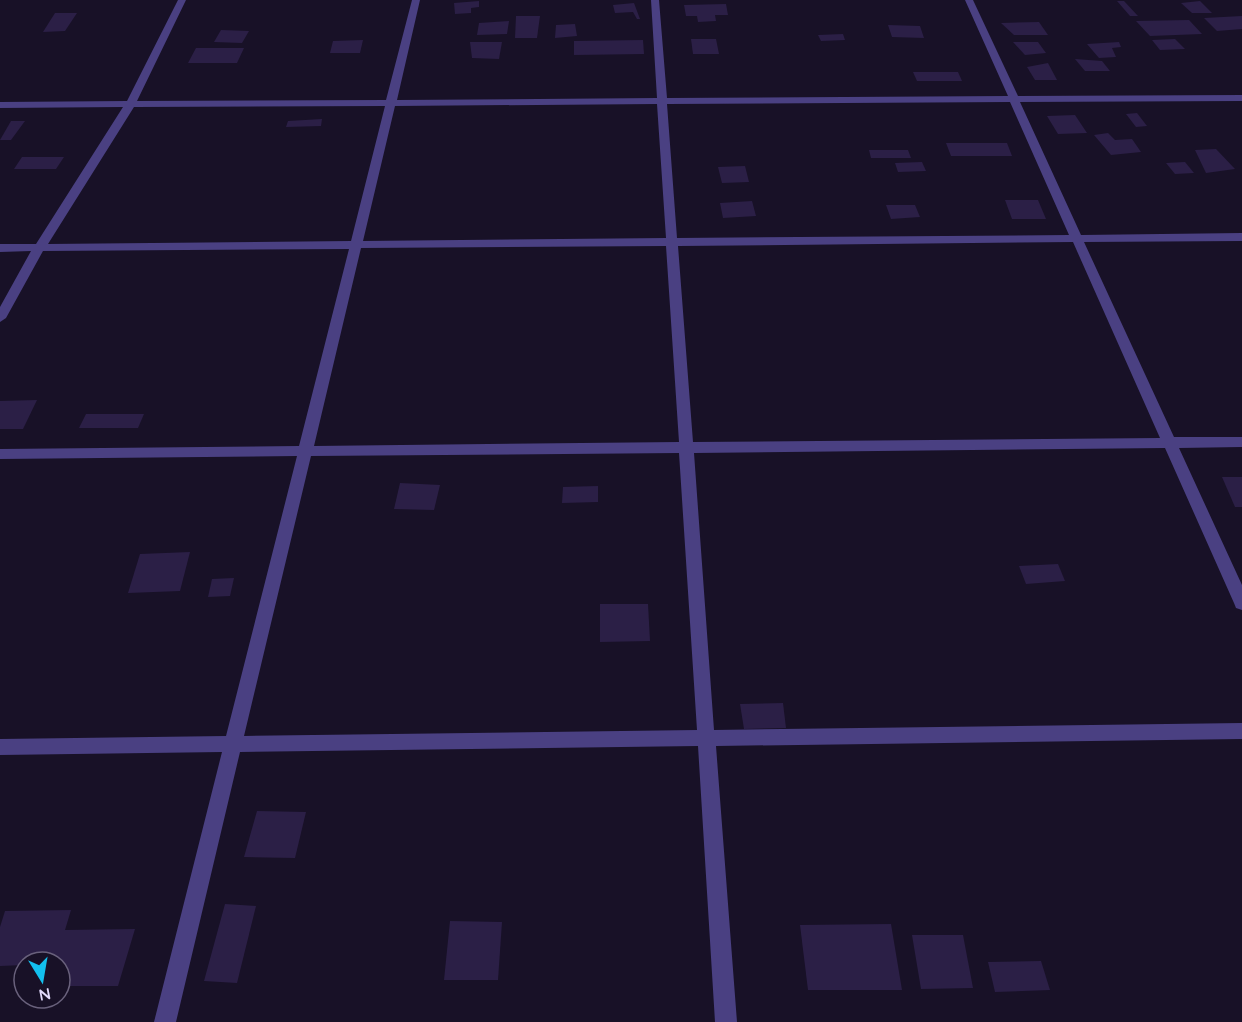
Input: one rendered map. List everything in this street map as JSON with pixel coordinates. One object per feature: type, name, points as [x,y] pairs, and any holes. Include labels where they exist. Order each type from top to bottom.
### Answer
[{"type":"street","points":[[0,318],[39,248],[130,105],[182,0]]},
{"type":"street","points":[[165,1022],[416,0]]},
{"type":"street","points":[[655,0],[726,1022]]},
{"type":"street","points":[[969,0],[1242,603]]},
{"type":"street","points":[[0,105],[1242,98]]},
{"type":"street","points":[[0,248],[1242,237]]},
{"type":"street","points":[[0,454],[1242,442]]},
{"type":"street","points":[[0,747],[1242,731]]},
{"type":"building","points":[[479,1],[479,7],[471,8],[471,13],[455,14],[454,3]]},
{"type":"building","points":[[1117,1],[1124,1],[1138,16],[1130,16]]},
{"type":"building","points":[[1200,1],[1212,13],[1192,13],[1181,3]]},
{"type":"building","points":[[634,3],[640,19],[637,19],[633,12],[615,13],[613,5]]},
{"type":"building","points":[[726,4],[728,15],[715,15],[716,21],[698,22],[697,16],[686,16],[684,5]]},
{"type":"building","points":[[55,13],[77,13],[65,31],[43,32]]},
{"type":"building","points":[[516,16],[540,16],[537,38],[515,38]]},
{"type":"building","points":[[1242,16],[1242,29],[1217,31],[1204,18]]},
{"type":"building","points":[[1189,20],[1202,34],[1150,36],[1136,21]]},
{"type":"building","points":[[509,21],[507,34],[477,35],[479,23]]},
{"type":"building","points":[[1039,22],[1048,35],[1014,35],[1001,23]]},
{"type":"building","points":[[575,24],[577,36],[555,38],[556,25]]},
{"type":"building","points":[[888,25],[920,26],[924,38],[892,37]]},
{"type":"building","points":[[221,30],[249,31],[242,43],[214,42]]},
{"type":"building","points":[[843,34],[845,40],[821,41],[818,35]]},
{"type":"building","points":[[691,39],[716,39],[719,54],[693,54]]},
{"type":"building","points":[[1175,39],[1185,49],[1160,50],[1152,40]]},
{"type":"building","points":[[363,40],[360,53],[330,53],[333,41]]},
{"type":"building","points":[[643,40],[644,54],[574,55],[574,41]]},
{"type":"building","points":[[470,42],[502,42],[499,59],[472,58]]},
{"type":"building","points":[[1013,42],[1038,42],[1046,53],[1025,55]]},
{"type":"building","points":[[1119,42],[1121,47],[1112,48],[1116,57],[1099,58],[1087,44]]},
{"type":"building","points":[[196,48],[244,48],[237,63],[188,63]]},
{"type":"building","points":[[1075,59],[1102,61],[1110,71],[1085,71]]},
{"type":"building","points":[[1048,63],[1057,80],[1035,80],[1027,67]]},
{"type":"building","points":[[913,72],[958,72],[962,81],[917,81]]},
{"type":"building","points":[[1137,113],[1147,126],[1136,127],[1126,114]]},
{"type":"building","points":[[1075,115],[1087,133],[1058,134],[1047,116]]},
{"type":"building","points":[[322,119],[321,126],[286,127],[288,121]]},
{"type":"building","points":[[11,121],[25,121],[11,140],[0,140]]},
{"type":"building","points":[[1108,133],[1115,140],[1132,139],[1141,152],[1111,155],[1094,135]]},
{"type":"building","points":[[946,143],[1007,143],[1012,156],[951,156]]},
{"type":"building","points":[[1216,149],[1235,169],[1206,173],[1195,150]]},
{"type":"building","points":[[869,150],[908,150],[911,158],[871,158]]},
{"type":"building","points":[[22,157],[64,157],[56,169],[14,169]]},
{"type":"building","points":[[922,162],[926,171],[898,172],[895,163]]},
{"type":"building","points":[[1185,162],[1194,173],[1175,174],[1166,163]]},
{"type":"building","points":[[745,166],[749,182],[722,183],[718,167]]},
{"type":"building","points":[[1005,200],[1038,200],[1046,219],[1012,219]]},
{"type":"building","points":[[752,201],[756,216],[723,218],[720,203]]},
{"type":"building","points":[[886,205],[915,205],[920,217],[891,219]]},
{"type":"building","points":[[37,400],[23,429],[0,429],[0,401]]},
{"type":"building","points":[[86,414],[144,414],[138,428],[79,428]]},
{"type":"building","points":[[1222,477],[1242,477],[1242,507],[1235,507]]},
{"type":"building","points":[[400,483],[440,485],[434,510],[394,509]]},
{"type":"building","points":[[598,486],[598,502],[562,503],[563,487]]},
{"type":"building","points":[[190,552],[180,591],[128,593],[140,554]]},
{"type":"building","points":[[1058,564],[1065,581],[1026,584],[1019,566]]},
{"type":"building","points":[[234,578],[230,596],[208,597],[212,579]]},
{"type":"building","points":[[600,604],[648,604],[650,641],[600,642]]},
{"type":"building","points":[[783,703],[786,728],[744,729],[740,704]]},
{"type":"building","points":[[257,811],[306,812],[295,858],[244,857]]},
{"type":"building","points":[[225,904],[256,906],[237,983],[204,981]]},
{"type":"building","points":[[71,910],[65,930],[135,929],[118,986],[72,986],[72,950],[12,950],[12,966],[0,966],[0,927],[5,911]]},
{"type":"building","points":[[450,921],[502,922],[498,980],[444,980]]},
{"type":"building","points":[[891,924],[902,990],[808,990],[800,925]]},
{"type":"building","points":[[912,935],[963,935],[973,988],[921,989]]},
{"type":"building","points":[[1041,961],[1050,990],[995,992],[988,962]]}]
